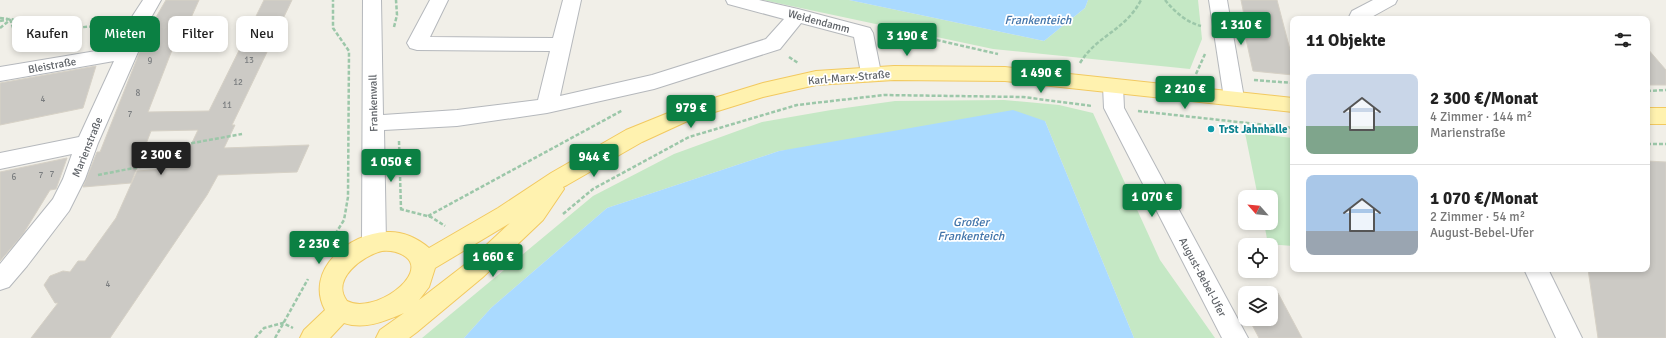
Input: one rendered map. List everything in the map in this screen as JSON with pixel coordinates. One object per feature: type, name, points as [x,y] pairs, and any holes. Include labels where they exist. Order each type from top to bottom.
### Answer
[{"type":"main road","name":"Karl-Marx-Straße","points":[[424,263],[634,136],[685,114],[717,103],[763,90],[816,78],[871,73],[1005,74],[1290,105]]},
{"type":"main road","points":[[1650,116],[1666,116]]},
{"type":"main road","points":[[389,338],[474,270],[535,214],[559,180]]},
{"type":"main road","points":[[388,240],[401,241],[412,246],[420,253],[424,263],[422,276],[415,290],[403,301],[387,310],[370,315],[354,315],[341,310],[333,302],[330,291],[332,279],[338,268],[348,257],[360,249],[374,243],[388,240]]},
{"type":"main road","points":[[314,338],[341,310]]},
{"type":"street","name":"Marienstraße","points":[[142,16],[152,0]]},
{"type":"street","name":"Frankenwall","points":[[372,0],[374,243]]},
{"type":"street","points":[[439,0],[417,43],[562,45]]},
{"type":"street","points":[[546,106],[572,0]]},
{"type":"street","name":"Weidendamm","points":[[735,0],[798,15],[863,33],[871,73]]},
{"type":"street","points":[[1218,0],[1234,98]]},
{"type":"street","points":[[1359,16],[1388,0]]},
{"type":"street","points":[[374,123],[457,118],[546,106],[654,82],[773,44],[798,15]]},
{"type":"street","name":"Marienstraße","points":[[0,280],[19,259],[61,205],[74,179],[87,143],[128,52]]},
{"type":"street","name":"Bleistraße","points":[[0,74],[128,52]]},
{"type":"street","name":"August-Bebel-Ufer","points":[[1113,86],[1114,108],[1234,338]]},
{"type":"street","points":[[0,161],[87,143]]},
{"type":"street","points":[[1537,272],[1569,338]]},
{"type":"path","points":[[333,0],[333,28],[349,51],[348,196],[344,220]]},
{"type":"path","points":[[1079,63],[1082,56],[1125,24],[1138,7],[1141,0]]},
{"type":"path","points":[[1165,0],[1173,10],[1196,25],[1206,27]]},
{"type":"path","points":[[0,18],[70,28],[90,27]]},
{"type":"path","points":[[0,21],[10,19]]},
{"type":"path","points":[[0,28],[10,19]]},
{"type":"path","points":[[10,19],[27,69]]},
{"type":"path","points":[[1230,78],[1290,83]]},
{"type":"path","points":[[1650,90],[1666,90]]},
{"type":"path","points":[[563,214],[593,189],[689,137],[798,105],[884,95],[1023,97],[1080,104]]},
{"type":"path","points":[[1114,108],[1290,128]]},
{"type":"path","points":[[74,179],[149,165],[165,148],[242,134]]},
{"type":"path","points":[[1650,144],[1666,144]]},
{"type":"path","points":[[401,209],[428,216]]},
{"type":"path","points":[[255,338],[264,328],[283,323],[275,338]]},
{"type":"green space","points":[[763,0],[849,0],[1044,41],[1085,8],[1088,0],[1198,0],[1202,39],[1190,69],[993,49]]},
{"type":"green space","points":[[1004,100],[1059,105],[1093,113],[1160,260],[1215,338],[1134,338],[1045,121],[779,151],[607,208],[491,308],[464,338],[422,338],[593,196],[674,154],[762,122],[831,110],[895,101]]},
{"type":"green space","points":[[1245,133],[1290,138],[1290,246],[1278,245],[1278,238],[1267,238],[1265,230],[1278,230],[1278,190],[1257,190]]},
{"type":"water","name":"Frankenteich","points":[[849,0],[1088,0],[1085,8],[1044,41]]},
{"type":"water","name":"Großer Frankenteich","points":[[1013,110],[1045,121],[1134,338],[464,338],[491,308],[607,208],[779,151]]},
{"type":"building","points":[[166,0],[199,0],[192,16],[168,16],[168,52],[171,52],[148,112],[209,111],[238,52],[267,52],[232,125],[235,125],[224,148],[309,145],[297,172],[218,175],[207,195],[110,338],[31,338],[58,303],[55,303],[44,285],[50,276],[63,271],[70,272],[78,261],[85,261],[116,218],[137,171],[180,168],[198,130],[151,131],[131,183],[83,187],[97,152],[100,152],[140,52],[160,52],[160,16],[157,16]]},
{"type":"building","points":[[264,0],[292,0],[284,16],[256,16]]},
{"type":"building","points":[[1241,0],[1277,0],[1290,50],[1290,75],[1253,71],[1244,30],[1247,30]]},
{"type":"building","points":[[1650,51],[1666,70],[1666,85],[1650,85]]},
{"type":"building","points":[[96,66],[83,108],[0,125],[0,83]]},
{"type":"building","points":[[67,158],[56,189],[50,190],[23,234],[0,261],[0,172]]},
{"type":"building","points":[[1650,161],[1666,162],[1666,338],[1598,338],[1588,272],[1650,272]]},
{"type":"building","points":[[1278,293],[1302,338],[1259,338],[1253,326],[1278,326]]},
{"type":"place","name":"TrSt Jahnhalle","points":[[1211,129]]}]
